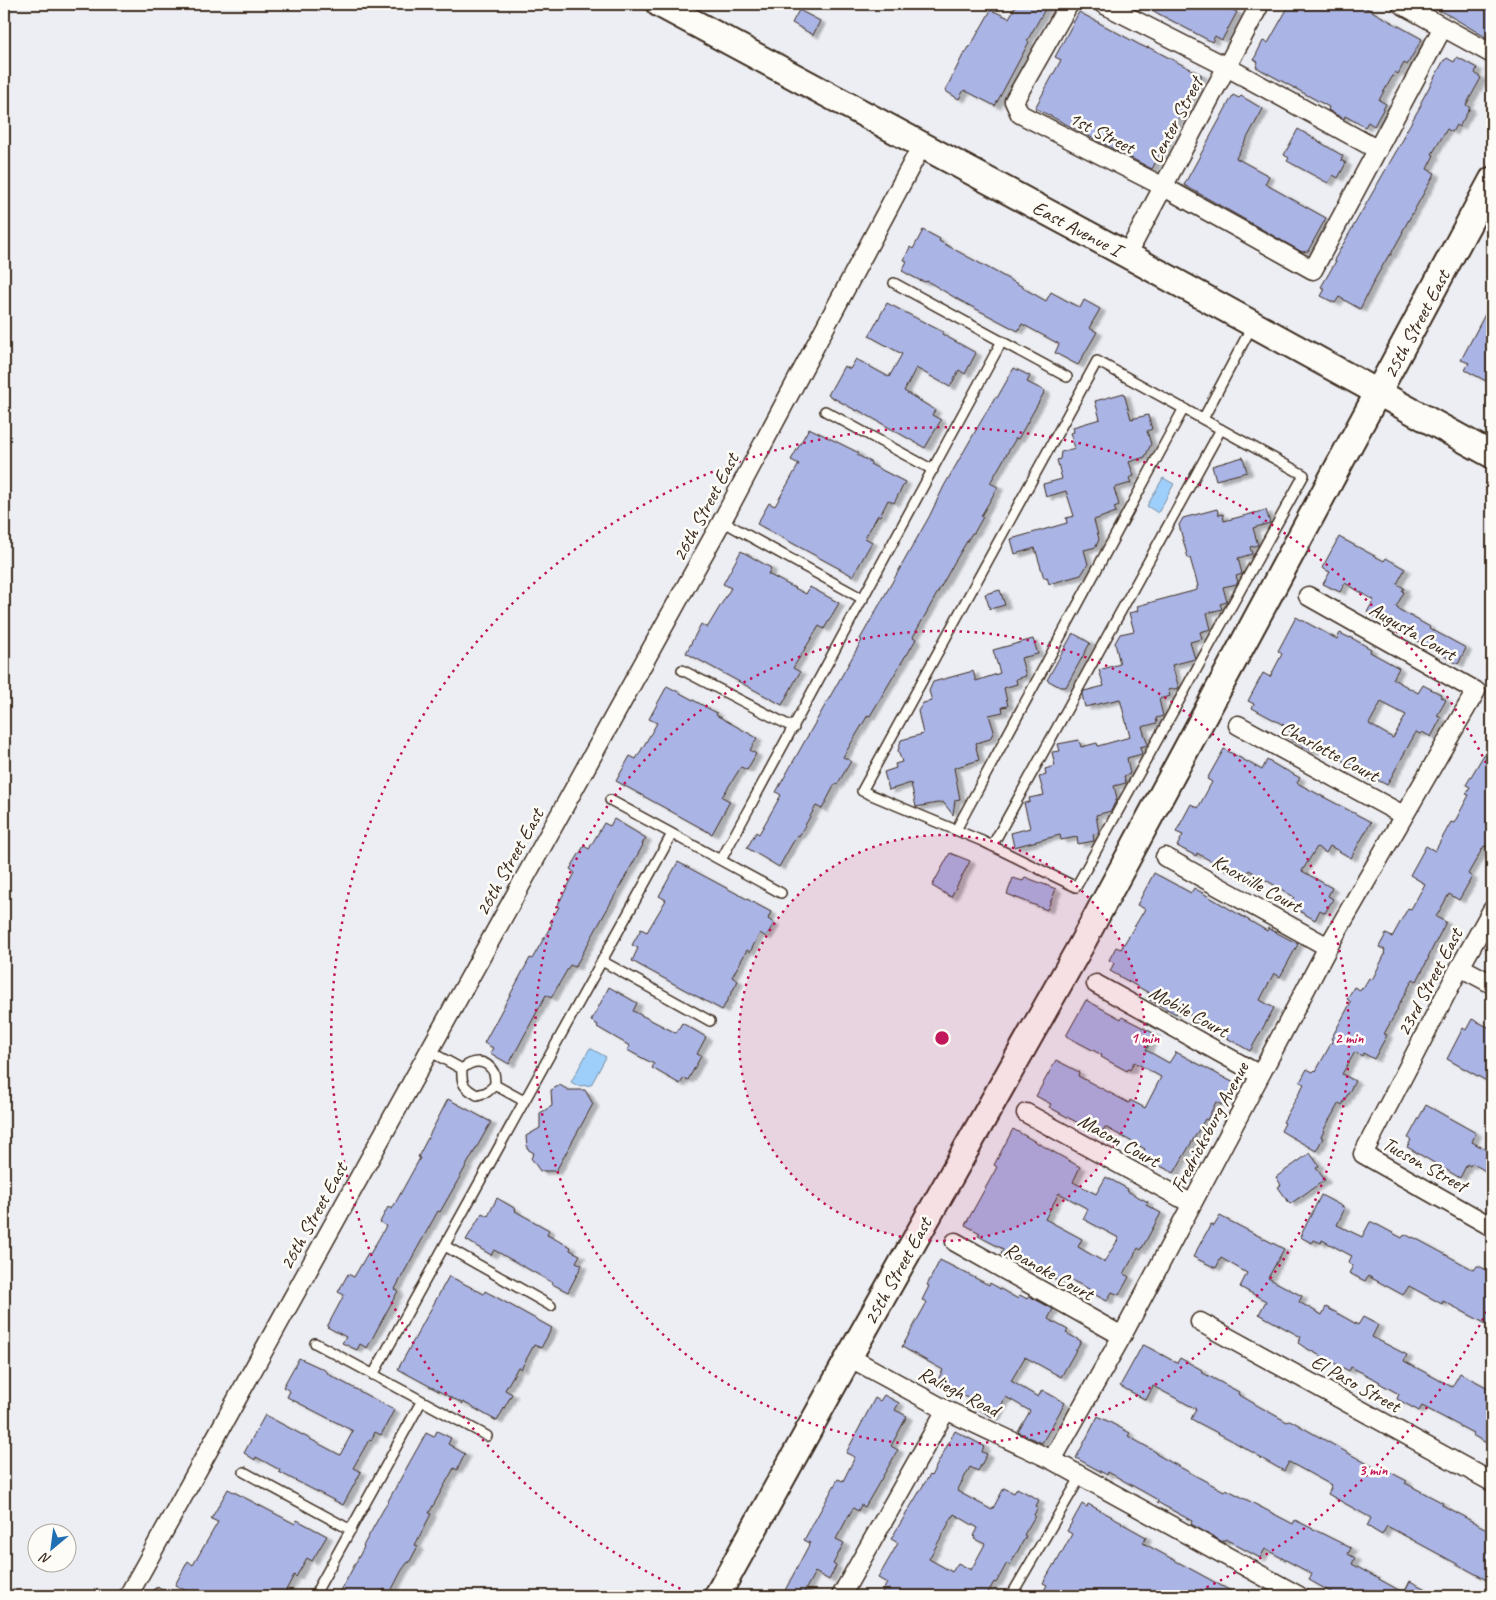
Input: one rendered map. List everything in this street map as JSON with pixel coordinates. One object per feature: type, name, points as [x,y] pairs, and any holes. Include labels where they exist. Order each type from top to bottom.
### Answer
[{"type":"street","name":"East Avenue I","points":[[659,4],[1127,255],[1492,455]]},
{"type":"street","name":"1st Street","points":[[1069,4],[1014,102],[1020,114],[1164,187],[1313,270],[1378,150]]},
{"type":"street","points":[[1103,4],[1227,67],[1378,150],[1444,27]]},
{"type":"street","name":"Center Street","points":[[1127,255],[1260,4]]},
{"type":"street","points":[[1401,4],[1492,54]]},
{"type":"street","name":"26th Street East","points":[[128,1596],[722,521],[922,145]]},
{"type":"street","name":"25th Street East","points":[[717,1596],[849,1357],[1080,948],[1337,467],[1379,394],[1492,180]]},
{"type":"street","name":"Augusta Court","points":[[1308,596],[1476,691],[1403,815]]},
{"type":"street","name":"Charlotte Court","points":[[1238,725],[1403,815]]},
{"type":"street","name":"Fredricksburg Avenue","points":[[1052,1460],[1122,1336],[1328,947],[1403,815]]},
{"type":"street","name":"Knoxville Court","points":[[1165,857],[1328,947]]},
{"type":"street","name":"23rd Street East","points":[[1363,1154],[1460,967],[1492,910]]},
{"type":"street","points":[[1460,967],[1492,984]]},
{"type":"street","name":"Mobile Court","points":[[1096,984],[1260,1074]]},
{"type":"street","name":"Macon Court","points":[[1026,1113],[1192,1204]]},
{"type":"street","name":"Tucson Street","points":[[1363,1154],[1492,1227]]},
{"type":"street","name":"Roanoke Court","points":[[955,1242],[1122,1336]]},
{"type":"street","name":"El Paso Street","points":[[1200,1322],[1492,1482]]},
{"type":"street","name":"Raliegh Road","points":[[849,1357],[946,1410],[1052,1460],[1300,1596]]},
{"type":"street","points":[[841,1596],[946,1410]]},
{"type":"lane","points":[[894,282],[1067,378]]},
{"type":"lane","points":[[1203,419],[1253,324]]},
{"type":"lane","points":[[721,860],[1002,341]]},
{"type":"lane","points":[[1097,361],[1184,408],[1304,474],[1076,887],[992,846],[862,791],[1097,361]]},
{"type":"lane","points":[[956,830],[1184,408]]},
{"type":"lane","points":[[825,411],[933,470]]},
{"type":"lane","points":[[992,846],[1221,429]]},
{"type":"lane","points":[[722,521],[863,599]]},
{"type":"lane","points":[[682,670],[794,728]]},
{"type":"lane","points":[[610,800],[781,893]]},
{"type":"lane","points":[[373,1375],[672,834]]},
{"type":"lane","points":[[602,961],[710,1021]]},
{"type":"lane","points":[[429,1051],[462,1069]]},
{"type":"lane","points":[[481,1062],[494,1073],[495,1085],[487,1092],[477,1095],[466,1089],[461,1078],[462,1069],[469,1063],[481,1062]]},
{"type":"lane","points":[[495,1085],[524,1101]]},
{"type":"lane","points":[[445,1246],[551,1306]]},
{"type":"lane","points":[[315,1343],[487,1436]]},
{"type":"lane","points":[[314,1596],[421,1402]]},
{"type":"lane","points":[[244,1472],[350,1530]]},
{"type":"lane","points":[[1011,1596],[1081,1476]]},
{"type":"water","points":[[1163,478],[1174,484],[1158,513],[1147,506]]},
{"type":"water","points":[[590,1048],[606,1057],[591,1085],[578,1086],[571,1082]]},
{"type":"building","points":[[1017,4],[1048,4],[1027,41],[1029,42],[995,106],[964,90],[959,99],[945,91],[964,53],[970,47],[991,10],[1009,18]]},
{"type":"building","points":[[1140,4],[1221,4],[1237,12],[1222,40],[1215,36],[1212,42]]},
{"type":"building","points":[[1290,4],[1359,4],[1422,39],[1407,65],[1404,63],[1398,74],[1395,72],[1379,100],[1386,104],[1374,126],[1368,122],[1365,127],[1345,116],[1344,119],[1328,110],[1329,107],[1256,67],[1258,62],[1254,59],[1263,41],[1268,43]]},
{"type":"building","points":[[1427,4],[1492,4],[1492,41],[1452,17]]},
{"type":"building","points":[[799,10],[820,21],[813,35],[792,23]]},
{"type":"building","points":[[1079,12],[1140,45],[1148,47],[1202,75],[1152,169],[1035,108],[1061,60],[1055,57]]},
{"type":"building","points":[[1457,57],[1477,68],[1475,73],[1481,78],[1466,105],[1470,108],[1459,127],[1456,125],[1452,132],[1447,129],[1432,154],[1434,155],[1427,169],[1435,173],[1391,255],[1389,255],[1376,277],[1360,309],[1339,297],[1335,303],[1321,296],[1325,289],[1321,287],[1336,261],[1334,260],[1405,136],[1444,60],[1447,58],[1454,62]]},
{"type":"building","points":[[1233,95],[1239,98],[1241,96],[1263,109],[1236,158],[1269,176],[1265,184],[1326,218],[1308,251],[1302,252],[1184,185]]},
{"type":"building","points":[[1298,129],[1343,156],[1341,160],[1346,163],[1338,178],[1333,175],[1328,183],[1287,161],[1289,158],[1284,155]]},
{"type":"building","points":[[923,230],[940,239],[939,241],[1046,301],[1051,292],[1080,308],[1084,300],[1100,309],[1089,328],[1097,332],[1078,365],[1055,353],[1059,344],[1022,324],[1018,331],[927,281],[919,280],[902,271],[907,261],[904,260],[910,247],[913,249]]},
{"type":"building","points":[[1492,301],[1492,369],[1486,381],[1465,370],[1469,363],[1461,360]]},
{"type":"building","points":[[887,303],[943,332],[942,334],[976,353],[965,374],[959,370],[950,387],[916,368],[904,391],[935,410],[932,415],[941,420],[925,448],[828,395],[844,366],[850,369],[856,359],[889,377],[902,354],[869,336]]},
{"type":"building","points":[[1014,368],[1030,376],[1027,382],[1045,391],[990,483],[998,487],[981,516],[983,517],[974,533],[972,533],[954,563],[913,637],[916,639],[843,757],[851,761],[837,785],[835,784],[822,809],[816,806],[779,867],[747,848],[756,832],[759,834],[781,795],[776,792],[862,640],[860,639],[929,517],[944,486],[995,397],[997,398]]},
{"type":"building","points":[[1124,393],[1131,419],[1148,415],[1152,429],[1147,431],[1151,444],[1145,457],[1129,462],[1134,476],[1129,478],[1131,483],[1114,488],[1119,505],[1114,507],[1116,512],[1094,520],[1099,539],[1096,547],[1084,550],[1088,564],[1081,575],[1049,584],[1047,577],[1044,578],[1035,548],[1015,554],[1011,539],[1067,523],[1066,518],[1074,516],[1066,491],[1046,497],[1043,484],[1062,479],[1057,460],[1060,459],[1061,452],[1075,448],[1070,433],[1074,432],[1073,427],[1100,419],[1095,401]]},
{"type":"building","points":[[809,428],[859,453],[857,455],[871,462],[870,464],[905,482],[894,503],[888,500],[865,538],[872,542],[853,576],[757,524],[769,503],[775,506],[799,464],[791,460]]},
{"type":"building","points":[[1243,457],[1247,472],[1216,480],[1212,466]]},
{"type":"building","points":[[1217,509],[1219,515],[1223,514],[1224,521],[1266,510],[1270,523],[1253,528],[1258,545],[1250,547],[1252,554],[1238,558],[1242,574],[1236,576],[1237,584],[1223,587],[1227,602],[1220,604],[1222,609],[1207,613],[1211,629],[1200,632],[1202,639],[1190,642],[1195,659],[1172,665],[1179,688],[1168,690],[1170,696],[1159,699],[1163,716],[1156,718],[1157,723],[1142,727],[1148,745],[1140,747],[1142,754],[1127,758],[1130,774],[1124,776],[1126,783],[1114,786],[1117,798],[1111,811],[1096,815],[1099,833],[1093,834],[1094,841],[1078,844],[1077,837],[1061,840],[1060,835],[1014,847],[1011,833],[1030,828],[1024,803],[1030,802],[1029,798],[1044,795],[1039,777],[1046,775],[1045,769],[1055,766],[1052,752],[1060,751],[1058,744],[1079,740],[1081,747],[1097,743],[1098,746],[1130,737],[1120,699],[1085,707],[1082,695],[1084,691],[1104,686],[1099,670],[1120,664],[1115,643],[1120,634],[1134,631],[1129,613],[1138,611],[1137,606],[1197,590],[1198,586],[1179,525],[1183,518]]},
{"type":"building","points":[[1339,537],[1384,561],[1386,558],[1405,569],[1397,584],[1404,588],[1402,591],[1404,592],[1396,607],[1466,648],[1458,664],[1367,612],[1374,600],[1345,583],[1340,592],[1323,584],[1330,572],[1322,568]]},
{"type":"building","points":[[741,551],[771,568],[768,574],[806,594],[810,587],[839,603],[824,629],[819,626],[793,668],[800,672],[782,705],[686,653],[701,624],[707,628],[731,588],[723,584]]},
{"type":"building","points":[[1000,590],[1005,605],[990,609],[985,594]]},
{"type":"building","points":[[1296,617],[1337,639],[1340,633],[1350,637],[1371,649],[1370,652],[1399,668],[1393,679],[1418,693],[1423,685],[1442,695],[1441,697],[1446,700],[1437,716],[1441,718],[1431,737],[1422,732],[1420,734],[1416,732],[1387,785],[1372,777],[1370,780],[1354,771],[1356,768],[1316,746],[1313,752],[1286,737],[1291,729],[1252,708],[1254,704],[1248,701],[1263,673],[1270,677],[1282,654],[1278,651]],"holes":[[[1381,702],[1406,715],[1393,738],[1369,724]]]},
{"type":"building","points":[[1073,633],[1090,643],[1066,687],[1060,687],[1047,680]]},
{"type":"building","points":[[1033,639],[1038,654],[1021,658],[1026,676],[1016,679],[1017,684],[1004,688],[1008,706],[1002,707],[1003,712],[989,715],[994,731],[990,739],[976,743],[979,760],[954,768],[960,799],[955,800],[953,815],[943,802],[916,807],[911,783],[889,790],[884,772],[896,768],[895,764],[902,762],[898,751],[901,740],[923,734],[918,711],[923,703],[932,701],[929,691],[933,682],[973,671],[976,681],[1000,673],[993,650]]},
{"type":"building","points":[[667,686],[717,713],[716,715],[757,738],[750,750],[756,754],[747,770],[741,767],[722,797],[730,801],[712,834],[616,781],[630,756],[636,759],[657,723],[649,719]]},
{"type":"building","points":[[1492,741],[1492,837],[1487,847],[1484,846],[1468,874],[1472,877],[1459,900],[1449,894],[1436,917],[1446,922],[1417,981],[1413,979],[1397,1008],[1384,1034],[1387,1035],[1374,1059],[1363,1053],[1362,1056],[1355,1052],[1342,1074],[1355,1081],[1342,1105],[1339,1103],[1323,1131],[1321,1137],[1323,1138],[1316,1151],[1281,1131],[1285,1123],[1283,1122],[1304,1084],[1300,1082],[1307,1069],[1313,1072],[1316,1071],[1351,1002],[1347,999],[1354,987],[1360,990],[1369,978],[1372,980],[1385,954],[1385,950],[1379,947],[1386,934],[1392,937],[1408,908],[1411,909],[1425,884],[1410,875],[1426,846],[1435,851],[1451,822],[1454,823],[1469,795],[1466,794],[1470,787],[1466,785]]},
{"type":"building","points":[[1224,749],[1262,770],[1267,760],[1300,778],[1297,783],[1371,822],[1351,858],[1330,846],[1326,853],[1317,847],[1302,871],[1332,888],[1328,896],[1333,899],[1325,913],[1320,910],[1315,920],[1289,905],[1294,897],[1249,870],[1243,880],[1197,853],[1196,856],[1177,846],[1183,835],[1176,832],[1191,804],[1198,808],[1212,782],[1207,779]]},
{"type":"building","points":[[614,819],[646,838],[643,845],[575,967],[570,965],[551,998],[546,995],[509,1064],[490,1053],[493,1048],[484,1043],[530,958],[532,959],[552,924],[550,922],[559,907],[557,906],[575,873],[570,869],[584,846],[589,849],[604,823],[610,826]]},
{"type":"building","points":[[950,853],[970,861],[951,897],[932,886]]},
{"type":"building","points":[[678,862],[771,912],[768,919],[774,923],[766,937],[760,933],[750,952],[747,950],[732,977],[738,981],[722,1010],[632,961],[638,948],[632,945],[641,929],[647,932],[666,900],[659,896]]},
{"type":"building","points":[[1154,873],[1191,893],[1194,888],[1267,931],[1268,928],[1298,944],[1280,977],[1274,973],[1260,1000],[1274,1008],[1250,1051],[1218,1033],[1220,1031],[1179,1009],[1176,1014],[1146,998],[1149,993],[1110,971],[1114,963],[1109,960],[1116,947],[1121,949],[1145,909],[1137,905]]},
{"type":"building","points":[[1025,877],[1056,889],[1047,910],[1007,894],[1013,878],[1023,881]]},
{"type":"building","points":[[609,987],[637,1003],[633,1011],[676,1033],[682,1023],[706,1037],[697,1054],[701,1056],[688,1080],[684,1078],[680,1084],[652,1068],[654,1064],[627,1050],[630,1046],[597,1027],[598,1025],[591,1021]]},
{"type":"building","points":[[1086,1000],[1121,1019],[1122,1017],[1155,1034],[1146,1050],[1169,1063],[1176,1052],[1234,1083],[1222,1105],[1216,1102],[1174,1173],[1141,1156],[1145,1149],[1105,1127],[1100,1135],[1049,1107],[1051,1104],[1036,1096],[1056,1060],[1079,1072],[1078,1076],[1129,1103],[1130,1100],[1145,1108],[1161,1077],[1134,1062],[1130,1070],[1128,1069],[1127,1071],[1066,1036]]},
{"type":"building","points":[[1472,1019],[1492,1029],[1492,1084],[1447,1059],[1463,1028],[1466,1030]]},
{"type":"building","points":[[560,1085],[568,1090],[585,1090],[593,1104],[556,1171],[540,1171],[531,1158],[534,1153],[527,1149],[526,1136],[540,1128],[540,1113],[552,1106],[551,1090]]},
{"type":"building","points":[[448,1099],[491,1122],[413,1256],[395,1289],[398,1291],[367,1348],[360,1344],[357,1350],[342,1343],[346,1337],[327,1327],[344,1295],[338,1292],[348,1274],[354,1277],[386,1226],[380,1222],[388,1207],[392,1209],[420,1158],[418,1157]]},
{"type":"building","points":[[1426,1105],[1476,1133],[1472,1142],[1492,1153],[1492,1175],[1472,1163],[1470,1166],[1467,1164],[1460,1178],[1407,1147],[1411,1140],[1408,1138]]},
{"type":"building","points":[[1013,1129],[1080,1167],[1073,1182],[1096,1194],[1106,1177],[1148,1202],[1146,1205],[1161,1213],[1141,1250],[1138,1248],[1124,1274],[1129,1277],[1119,1295],[1112,1292],[1107,1301],[1088,1291],[1089,1289],[1063,1276],[1060,1282],[1032,1267],[1030,1270],[1001,1254],[1003,1249],[978,1236],[980,1233],[965,1225],[997,1167],[994,1165]],"holes":[[[1059,1193],[1088,1209],[1083,1219],[1119,1238],[1104,1262],[1078,1247],[1082,1239],[1045,1219]]]},
{"type":"building","points":[[1310,1153],[1319,1166],[1316,1168],[1325,1180],[1290,1204],[1278,1187],[1281,1185],[1276,1177]]},
{"type":"building","points":[[1321,1195],[1345,1208],[1337,1225],[1362,1237],[1370,1222],[1372,1222],[1402,1238],[1405,1234],[1413,1237],[1474,1270],[1479,1266],[1492,1273],[1492,1327],[1443,1301],[1442,1304],[1409,1286],[1403,1295],[1368,1276],[1365,1281],[1349,1273],[1353,1266],[1348,1263],[1352,1256],[1322,1240],[1321,1243],[1314,1240],[1312,1243],[1300,1237]]},
{"type":"building","points":[[497,1198],[516,1209],[515,1211],[549,1230],[547,1235],[571,1247],[570,1250],[580,1255],[576,1262],[582,1265],[568,1292],[494,1250],[491,1255],[466,1240],[482,1213],[488,1216]]},
{"type":"building","points":[[1220,1216],[1284,1249],[1268,1278],[1302,1296],[1299,1302],[1322,1315],[1326,1307],[1358,1325],[1363,1317],[1378,1325],[1372,1337],[1407,1355],[1404,1361],[1452,1387],[1460,1373],[1492,1390],[1492,1446],[1472,1435],[1473,1433],[1422,1406],[1419,1411],[1397,1399],[1399,1394],[1380,1382],[1351,1367],[1349,1371],[1304,1347],[1298,1343],[1301,1337],[1259,1314],[1266,1301],[1240,1287],[1247,1273],[1221,1258],[1216,1268],[1193,1257],[1211,1224],[1214,1226]]},
{"type":"building","points":[[940,1260],[989,1285],[990,1283],[1018,1299],[1020,1295],[1027,1299],[1029,1296],[1053,1309],[1048,1319],[1068,1330],[1066,1333],[1081,1341],[1061,1377],[1025,1357],[1011,1381],[1038,1397],[1042,1390],[1065,1403],[1042,1443],[1018,1432],[1030,1411],[1006,1397],[994,1418],[966,1402],[968,1398],[937,1381],[943,1370],[902,1347],[927,1302],[922,1300],[929,1286],[927,1285]]},
{"type":"building","points":[[449,1276],[484,1294],[485,1291],[552,1328],[541,1348],[534,1345],[521,1369],[518,1367],[505,1390],[512,1394],[497,1421],[398,1369]]},
{"type":"building","points":[[1144,1345],[1177,1363],[1180,1358],[1202,1370],[1201,1372],[1239,1392],[1238,1394],[1260,1407],[1287,1422],[1290,1420],[1382,1472],[1384,1469],[1407,1481],[1405,1483],[1492,1532],[1492,1583],[1387,1526],[1382,1535],[1367,1526],[1371,1518],[1328,1494],[1331,1485],[1289,1462],[1284,1471],[1191,1419],[1196,1409],[1153,1386],[1146,1400],[1120,1386]]},
{"type":"building","points":[[299,1358],[323,1369],[328,1374],[394,1410],[381,1435],[375,1432],[353,1468],[361,1472],[343,1505],[279,1472],[280,1470],[256,1457],[255,1460],[244,1453],[265,1415],[340,1455],[353,1431],[287,1397],[290,1391],[283,1387]]},
{"type":"building","points":[[884,1395],[899,1403],[895,1410],[907,1416],[891,1446],[898,1450],[865,1507],[861,1505],[858,1511],[853,1508],[836,1539],[844,1543],[833,1564],[836,1566],[829,1580],[815,1572],[802,1596],[782,1596],[810,1543],[804,1540],[838,1479],[843,1481],[855,1457],[846,1453],[875,1398],[880,1401]]},
{"type":"building","points":[[1098,1416],[1130,1433],[1128,1436],[1156,1452],[1156,1454],[1224,1491],[1226,1489],[1293,1524],[1295,1520],[1351,1548],[1348,1554],[1355,1558],[1352,1564],[1404,1593],[1410,1581],[1439,1596],[1338,1596],[1309,1580],[1312,1574],[1265,1549],[1260,1558],[1225,1539],[1223,1542],[1191,1524],[1192,1521],[1157,1502],[1158,1500],[1108,1472],[1107,1475],[1076,1458]]},
{"type":"building","points":[[437,1431],[451,1438],[448,1444],[465,1454],[457,1470],[454,1468],[429,1513],[431,1514],[415,1545],[418,1546],[409,1563],[402,1570],[390,1593],[384,1589],[380,1596],[370,1591],[367,1596],[338,1596],[363,1546],[426,1433],[434,1437]]},
{"type":"building","points":[[955,1431],[984,1446],[982,1452],[987,1454],[978,1471],[970,1467],[957,1491],[992,1510],[1004,1488],[1014,1493],[1017,1488],[1039,1500],[1035,1516],[1010,1565],[1007,1563],[986,1596],[880,1596],[887,1583],[878,1578],[898,1543],[891,1539],[924,1484],[931,1476]],"holes":[[[954,1514],[978,1528],[974,1539],[985,1544],[971,1570],[958,1563],[952,1572],[929,1559]]]},
{"type":"building","points":[[228,1489],[295,1524],[297,1520],[327,1536],[312,1561],[307,1558],[296,1577],[294,1575],[283,1596],[196,1596],[175,1585],[188,1561],[193,1565],[218,1522],[211,1519]]},
{"type":"building","points":[[1082,1504],[1087,1507],[1088,1504],[1122,1522],[1146,1537],[1143,1543],[1240,1596],[1041,1596],[1047,1585],[1043,1583],[1072,1534],[1067,1531]]}]
